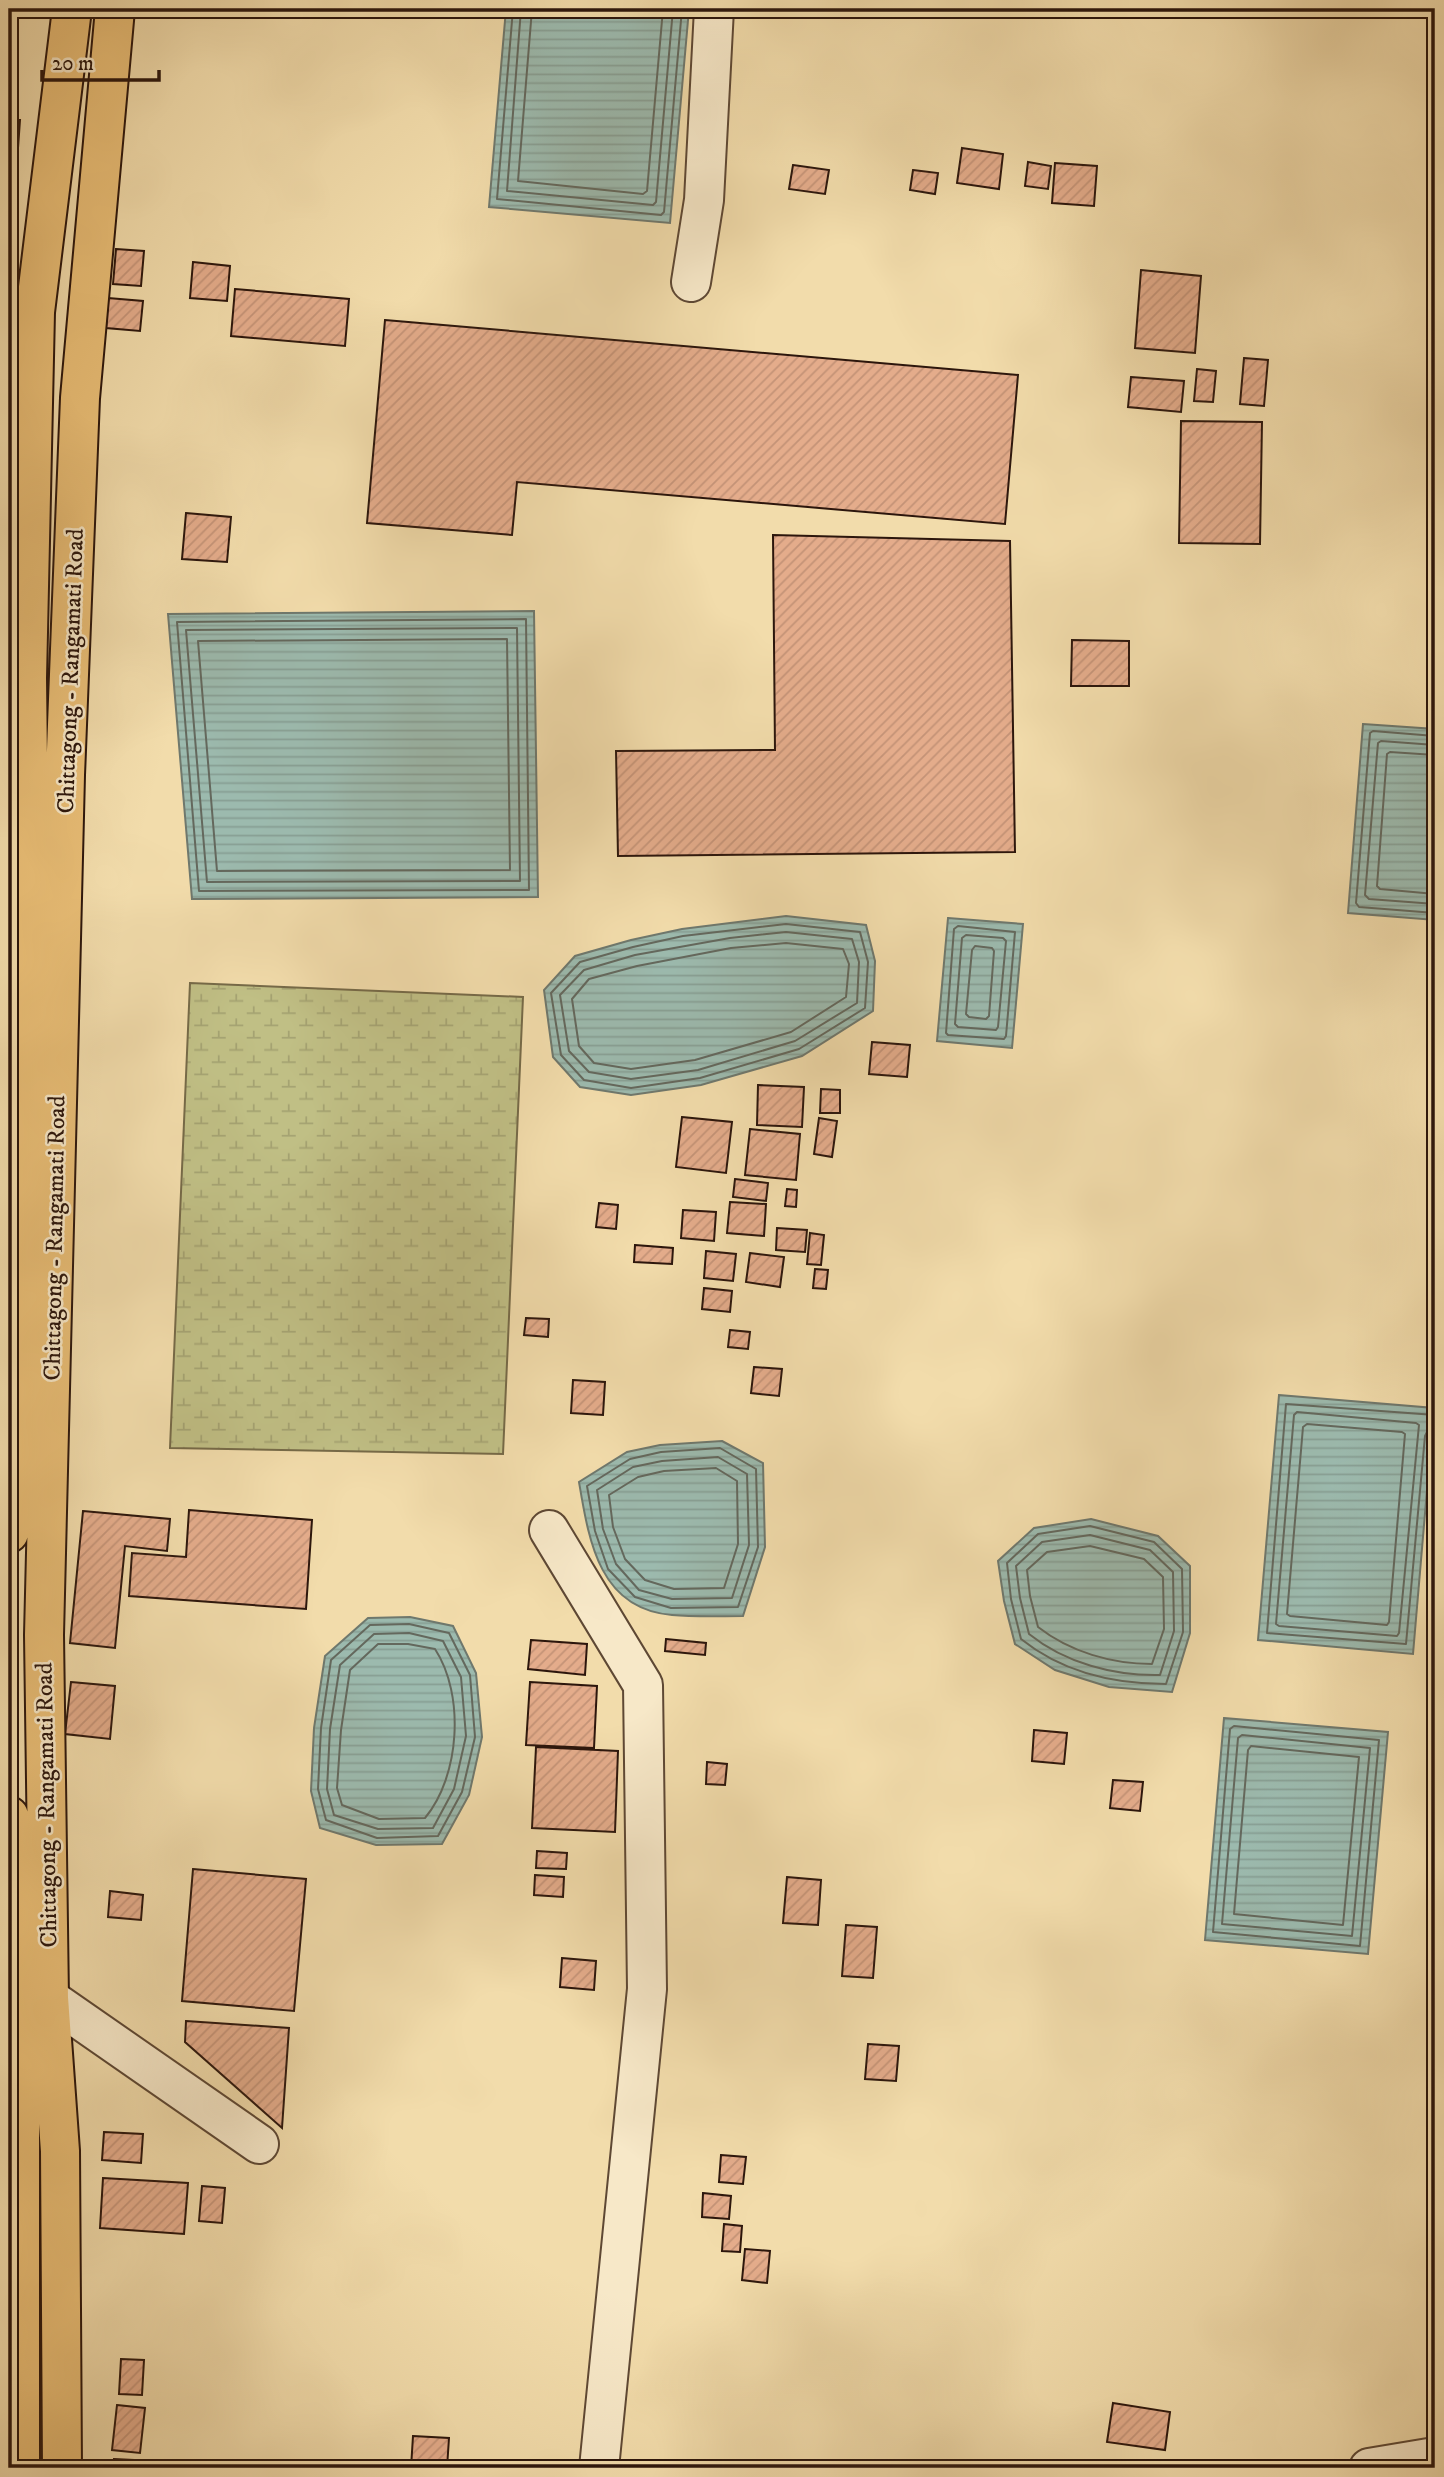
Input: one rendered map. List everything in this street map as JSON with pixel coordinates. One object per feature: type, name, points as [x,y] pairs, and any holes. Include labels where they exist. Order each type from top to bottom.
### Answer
[{"type":"highway","name":"Chittagong - Rangamati Road","points":[[9,1533],[31,1016],[27,678],[35,312],[72,9]]},
{"type":"highway","name":"Chittagong - Rangamati Road","points":[[62,2468],[61,2151],[49,1998],[44,1635],[65,775],[80,398],[115,9]]},
{"type":"highway","name":"Chittagong - Rangamati Road","points":[[9,1816],[20,2468]]},
{"type":"street","points":[[691,282],[704,200],[714,9]]},
{"type":"street","points":[[550,1530],[643,1685],[647,1989],[600,2468]]},
{"type":"street","points":[[49,1998],[259,2144]]},
{"type":"street","points":[[1369,2468],[1435,2457]]},
{"type":"green space","points":[[190,983],[523,997],[503,1454],[170,1448]]},
{"type":"water","points":[[506,9],[689,9],[670,223],[489,207]]},
{"type":"water","points":[[534,611],[538,897],[192,899],[168,614]]},
{"type":"water","points":[[1363,724],[1435,729],[1435,920],[1348,913]]},
{"type":"water","points":[[786,916],[866,925],[875,961],[873,1011],[802,1056],[701,1085],[631,1095],[580,1087],[553,1057],[544,990],[575,956],[682,929]]},
{"type":"water","points":[[948,918],[1023,924],[1012,1048],[937,1041]]},
{"type":"water","points":[[1279,1395],[1434,1408],[1413,1654],[1258,1640]]},
{"type":"water","points":[[722,1441],[763,1463],[765,1547],[743,1616],[681,1616],[647,1610],[628,1600],[613,1586],[602,1568],[587,1527],[579,1482],[627,1452],[660,1445]]},
{"type":"water","points":[[1091,1519],[1158,1536],[1190,1566],[1190,1633],[1172,1692],[1109,1687],[1055,1670],[1015,1644],[1004,1601],[998,1561],[1034,1528]]},
{"type":"water","points":[[410,1617],[453,1626],[476,1673],[482,1737],[469,1795],[442,1844],[376,1845],[320,1828],[311,1791],[314,1728],[325,1656],[368,1618]]},
{"type":"water","points":[[1224,1718],[1388,1732],[1368,1954],[1205,1940]]},
{"type":"building","points":[[9,120],[20,120],[17,162],[9,161]]},
{"type":"building","points":[[962,148],[1003,154],[999,189],[957,183]]},
{"type":"building","points":[[1028,162],[1051,166],[1048,189],[1025,186]]},
{"type":"building","points":[[1055,163],[1097,166],[1094,206],[1052,203]]},
{"type":"building","points":[[793,165],[829,170],[825,194],[789,189]]},
{"type":"building","points":[[913,170],[938,173],[935,194],[910,190]]},
{"type":"building","points":[[9,179],[13,180],[12,200],[9,199]]},
{"type":"building","points":[[116,249],[144,251],[141,286],[113,284]]},
{"type":"building","points":[[193,262],[230,266],[227,301],[190,298]]},
{"type":"building","points":[[1141,270],[1201,276],[1195,353],[1135,348]]},
{"type":"building","points":[[235,289],[349,299],[345,346],[231,336]]},
{"type":"building","points":[[108,298],[143,301],[140,331],[106,328]]},
{"type":"building","points":[[385,320],[1018,375],[1005,524],[517,482],[512,535],[367,523]]},
{"type":"building","points":[[1244,358],[1268,360],[1264,406],[1240,404]]},
{"type":"building","points":[[1197,369],[1216,371],[1213,402],[1194,401]]},
{"type":"building","points":[[1131,377],[1184,381],[1181,412],[1128,407]]},
{"type":"building","points":[[1181,421],[1262,422],[1260,544],[1179,543]]},
{"type":"building","points":[[186,513],[231,517],[227,562],[182,559]]},
{"type":"building","points":[[773,535],[1010,541],[1015,852],[618,856],[616,751],[775,750]]},
{"type":"building","points":[[1072,640],[1129,641],[1129,686],[1071,686]]},
{"type":"building","points":[[872,1042],[910,1045],[907,1077],[869,1074]]},
{"type":"building","points":[[758,1085],[804,1087],[802,1127],[757,1125]]},
{"type":"building","points":[[821,1089],[840,1090],[840,1113],[820,1113]]},
{"type":"building","points":[[682,1117],[732,1122],[726,1173],[676,1167]]},
{"type":"building","points":[[819,1118],[837,1121],[832,1157],[814,1154]]},
{"type":"building","points":[[750,1129],[800,1134],[796,1180],[745,1175]]},
{"type":"building","points":[[735,1179],[768,1183],[766,1201],[733,1197]]},
{"type":"building","points":[[787,1189],[797,1190],[796,1207],[785,1206]]},
{"type":"building","points":[[730,1202],[766,1204],[764,1236],[727,1233]]},
{"type":"building","points":[[599,1203],[618,1205],[616,1229],[596,1227]]},
{"type":"building","points":[[683,1210],[716,1212],[714,1241],[681,1238]]},
{"type":"building","points":[[777,1228],[807,1230],[805,1252],[776,1250]]},
{"type":"building","points":[[810,1233],[824,1235],[821,1265],[807,1264]]},
{"type":"building","points":[[635,1245],[673,1248],[672,1264],[634,1262]]},
{"type":"building","points":[[706,1251],[736,1254],[733,1281],[704,1278]]},
{"type":"building","points":[[750,1253],[784,1257],[780,1287],[746,1282]]},
{"type":"building","points":[[815,1269],[828,1270],[826,1289],[813,1288]]},
{"type":"building","points":[[704,1288],[732,1291],[730,1312],[702,1309]]},
{"type":"building","points":[[526,1318],[549,1319],[548,1337],[524,1335]]},
{"type":"building","points":[[730,1330],[750,1332],[748,1349],[728,1347]]},
{"type":"building","points":[[754,1367],[782,1369],[779,1396],[751,1393]]},
{"type":"building","points":[[573,1380],[605,1382],[603,1415],[571,1413]]},
{"type":"building","points":[[189,1510],[312,1520],[306,1609],[129,1596],[132,1553],[186,1557]]},
{"type":"building","points":[[83,1511],[170,1519],[167,1551],[125,1546],[115,1648],[70,1643]]},
{"type":"building","points":[[666,1639],[706,1643],[705,1655],[665,1651]]},
{"type":"building","points":[[531,1640],[587,1644],[585,1675],[528,1669]]},
{"type":"building","points":[[71,1682],[115,1686],[110,1739],[65,1734]]},
{"type":"building","points":[[530,1682],[597,1686],[594,1748],[526,1745]]},
{"type":"building","points":[[1034,1730],[1067,1733],[1064,1764],[1032,1761]]},
{"type":"building","points":[[536,1747],[618,1751],[615,1832],[532,1828]]},
{"type":"building","points":[[707,1762],[727,1764],[725,1785],[706,1784]]},
{"type":"building","points":[[1113,1780],[1143,1782],[1140,1811],[1110,1808]]},
{"type":"building","points":[[537,1851],[567,1853],[566,1869],[536,1868]]},
{"type":"building","points":[[193,1869],[306,1879],[294,2011],[182,2001]]},
{"type":"building","points":[[535,1875],[564,1877],[563,1897],[534,1895]]},
{"type":"building","points":[[787,1877],[821,1880],[818,1925],[783,1923]]},
{"type":"building","points":[[110,1891],[143,1895],[141,1920],[108,1917]]},
{"type":"building","points":[[846,1925],[877,1927],[873,1978],[842,1976]]},
{"type":"building","points":[[562,1958],[596,1961],[594,1990],[560,1987]]},
{"type":"building","points":[[186,2021],[289,2028],[282,2128],[185,2042]]},
{"type":"building","points":[[868,2044],[899,2046],[896,2081],[865,2079]]},
{"type":"building","points":[[104,2132],[143,2134],[141,2163],[102,2160]]},
{"type":"building","points":[[721,2155],[746,2157],[743,2184],[719,2182]]},
{"type":"building","points":[[103,2178],[188,2183],[184,2234],[100,2228]]},
{"type":"building","points":[[202,2186],[225,2188],[222,2223],[199,2221]]},
{"type":"building","points":[[703,2193],[731,2196],[729,2219],[702,2217]]},
{"type":"building","points":[[724,2224],[742,2226],[740,2252],[722,2251]]},
{"type":"building","points":[[745,2249],[770,2251],[767,2283],[742,2280]]},
{"type":"building","points":[[121,2359],[144,2360],[142,2395],[119,2394]]},
{"type":"building","points":[[1113,2403],[1170,2412],[1165,2450],[1107,2442]]},
{"type":"building","points":[[117,2405],[145,2408],[140,2453],[112,2450]]},
{"type":"building","points":[[413,2436],[449,2438],[447,2468],[411,2468]]},
{"type":"building","points":[[114,2459],[154,2461],[154,2468],[114,2468]]},
{"type":"building","points":[[1103,2465],[1126,2465],[1126,2468],[1103,2468]]}]
